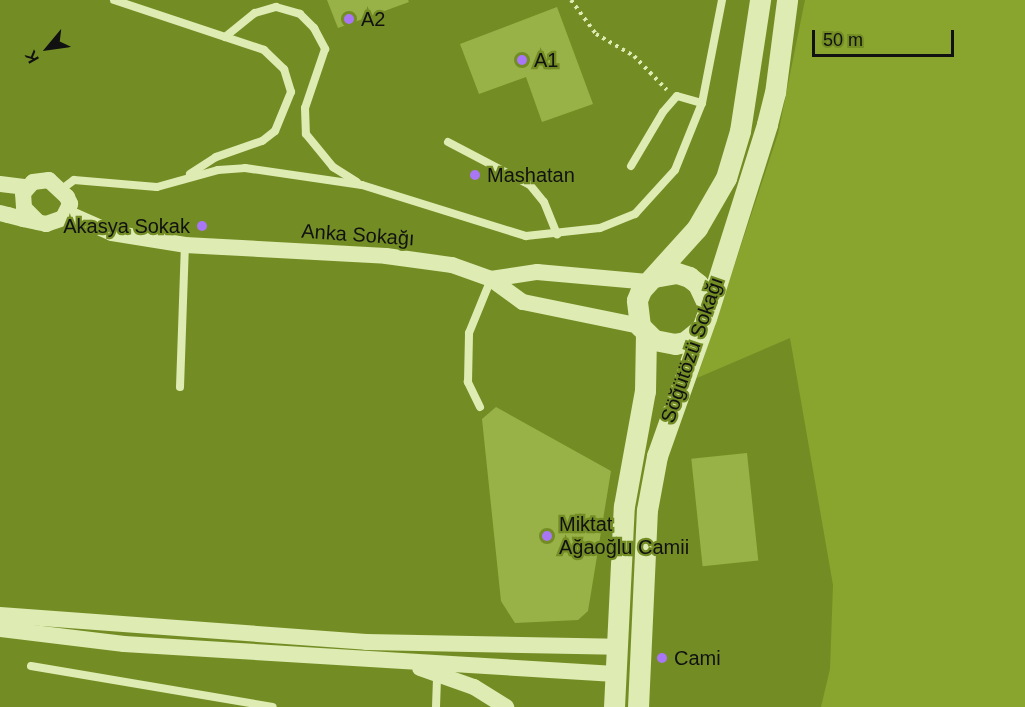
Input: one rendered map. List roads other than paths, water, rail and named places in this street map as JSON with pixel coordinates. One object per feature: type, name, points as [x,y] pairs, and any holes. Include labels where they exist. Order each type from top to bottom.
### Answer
[{"type":"street","name":"Söğütözü Sokağı","points":[[614,707],[624,506],[645,391],[643,330],[637,300],[651,280],[697,228],[726,178],[740,131],[760,0]]},
{"type":"street","name":"Söğütözü Sokağı","points":[[638,707],[647,510],[670,414],[701,329],[775,93],[787,0]]},
{"type":"street","points":[[0,184],[26,187],[42,179],[62,189],[70,204],[67,213],[42,223],[0,213]]},
{"type":"street","points":[[26,187],[22,198],[24,208],[42,223]]},
{"type":"street","name":"Anka Sokağı","points":[[67,213],[112,233],[185,245],[386,256],[452,265],[491,279],[523,302],[643,330]]},
{"type":"street","points":[[491,279],[537,272],[651,280],[677,273],[698,284],[708,306]]},
{"type":"street","points":[[643,330],[664,344],[675,344],[694,337],[701,329]]},
{"type":"street","points":[[0,615],[366,642],[616,647],[640,660]]},
{"type":"street","points":[[0,629],[124,644],[615,674],[640,660]]},
{"type":"street","points":[[378,658],[437,673],[474,687],[506,707]]},
{"type":"lane","points":[[62,189],[74,180],[137,188],[166,185],[188,176],[225,152],[270,138],[287,108],[291,92],[284,69],[264,50],[114,0]]},
{"type":"lane","points":[[188,176],[244,168],[362,185],[526,236],[557,235],[600,228],[635,214],[675,171],[702,103],[722,0]]},
{"type":"lane","points":[[225,37],[255,13],[276,7],[300,14],[314,28],[326,49],[304,108],[306,134],[333,167],[362,185]]},
{"type":"lane","points":[[631,166],[663,112],[677,96],[702,103]]},
{"type":"lane","points":[[448,142],[530,185],[544,202],[557,235]]},
{"type":"lane","points":[[180,387],[185,245]]},
{"type":"lane","points":[[480,406],[468,382],[469,333],[491,279]]},
{"type":"lane","points":[[31,666],[273,707]]},
{"type":"lane","points":[[436,707],[437,673]]},
{"type":"place","name":"A2","points":[[349,19]]},
{"type":"place","name":"A1","points":[[522,60]]},
{"type":"place","name":"Mashatan","points":[[475,175]]},
{"type":"place","name":"Akasya Sokak","points":[[202,226]]},
{"type":"place","name":"Miktat Ağaoğlu Camii","points":[[547,536]]},
{"type":"place","name":"Cami","points":[[662,658]]}]
